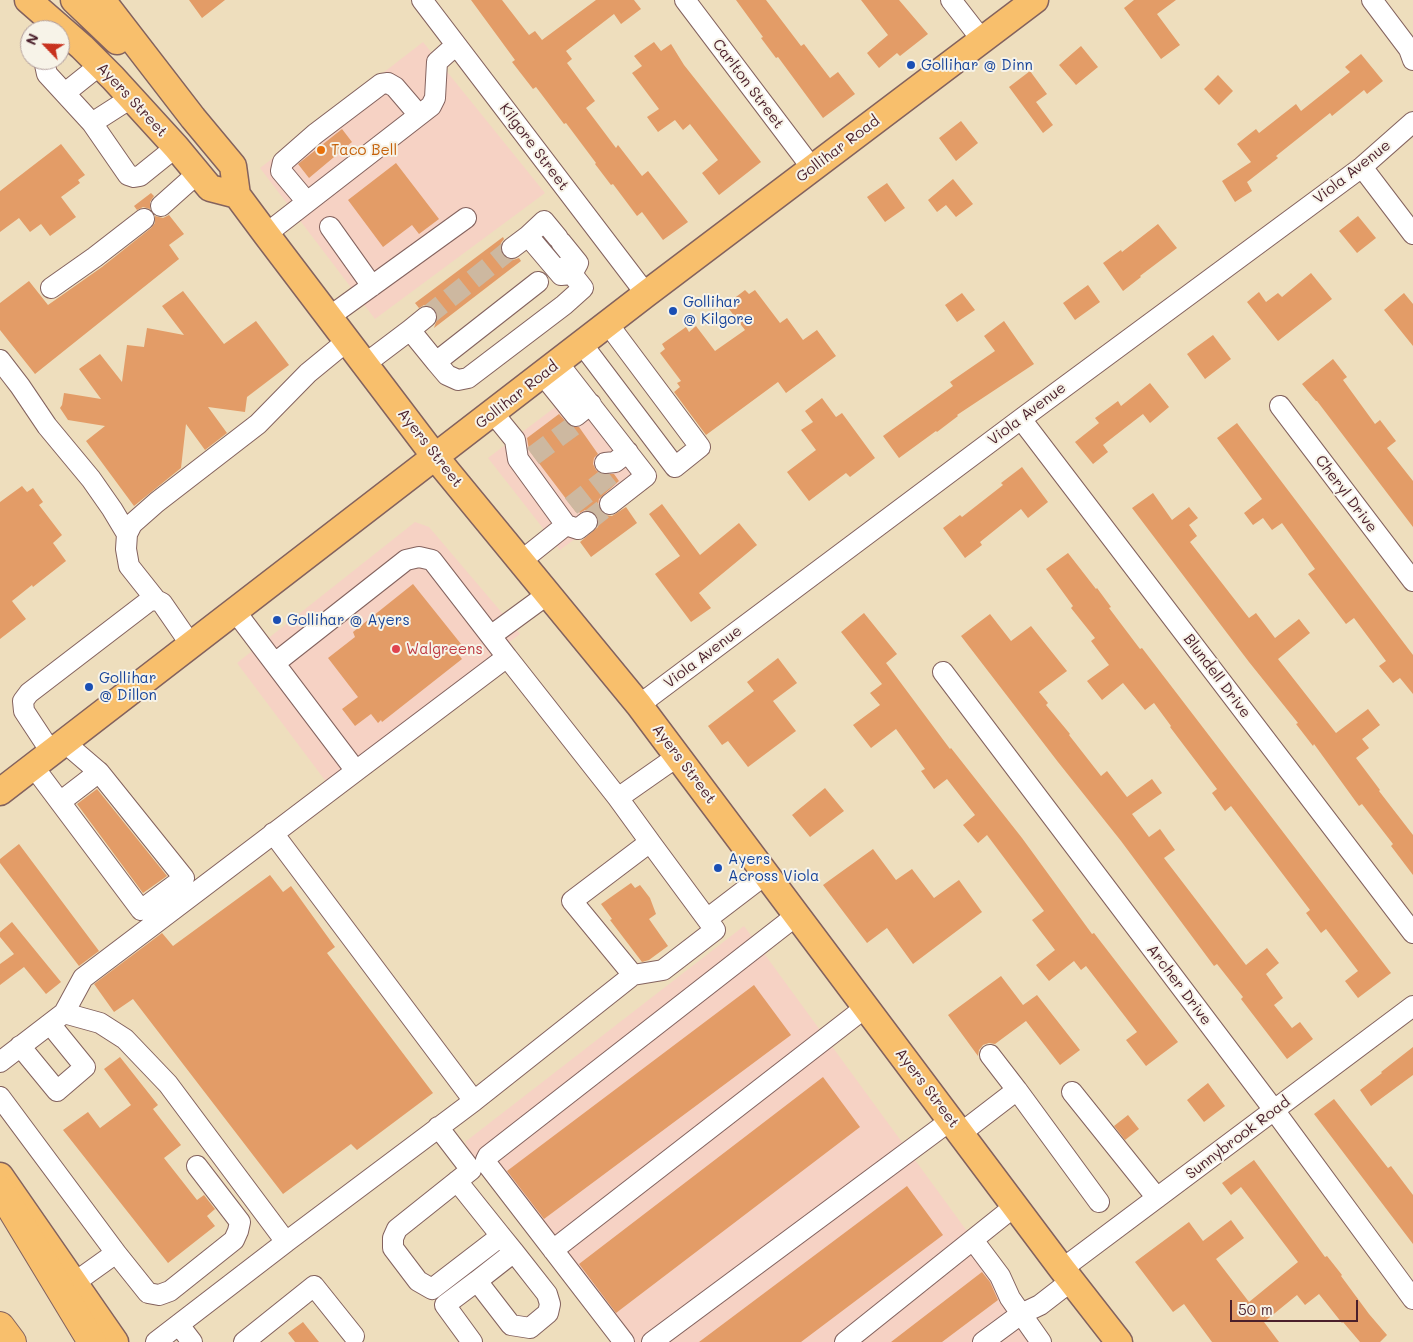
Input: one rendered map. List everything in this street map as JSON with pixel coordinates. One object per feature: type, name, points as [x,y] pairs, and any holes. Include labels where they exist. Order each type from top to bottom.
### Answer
[{"type":"highway","points":[[0,1190],[92,1342]]},
{"type":"highway","points":[[0,1326],[12,1342]]},
{"type":"main road","name":"Ayers Street","points":[[28,0],[49,20]]},
{"type":"main road","points":[[74,0],[102,25],[193,118]]},
{"type":"main road","name":"Ayers Street","points":[[102,0],[193,118],[233,166],[237,195],[266,234],[436,458],[639,705],[1067,1275],[1113,1340]]},
{"type":"main road","name":"Gollihar Road","points":[[0,792],[436,458],[646,294],[1035,0]]},
{"type":"main road","name":"Ayers Street","points":[[70,40],[100,65],[176,147],[210,188],[237,195]]},
{"type":"main road","points":[[0,1176],[115,1342]]},
{"type":"street","name":"Kilgore Street","points":[[422,0],[646,294]]},
{"type":"street","name":"Carlton Street","points":[[685,0],[812,168]]},
{"type":"street","points":[[951,0],[982,40]]},
{"type":"street","points":[[1372,0],[1409,49],[1413,60]]},
{"type":"street","points":[[266,234],[430,106],[435,98],[437,62],[456,45]]},
{"type":"street","points":[[65,93],[100,65]]},
{"type":"street","points":[[47,70],[48,74],[92,123],[128,175],[140,176],[176,147]]},
{"type":"street","points":[[307,202],[282,172],[283,162],[315,134],[381,84],[388,83],[395,87],[419,115]]},
{"type":"street","points":[[92,123],[131,98]]},
{"type":"street","name":"Viola Avenue","points":[[639,705],[1362,167],[1413,122]]},
{"type":"street","points":[[1362,167],[1413,234]]},
{"type":"street","points":[[161,206],[198,173]]},
{"type":"street","points":[[329,317],[466,218]]},
{"type":"street","points":[[50,288],[95,257],[144,219]]},
{"type":"street","points":[[410,330],[447,375],[458,380],[468,378],[564,305],[583,288],[572,274],[544,221],[512,248]]},
{"type":"street","points":[[330,227],[372,286]]},
{"type":"street","points":[[532,232],[561,275],[572,274]]},
{"type":"street","points":[[436,362],[538,282]]},
{"type":"street","points":[[365,364],[426,317]]},
{"type":"street","points":[[582,344],[675,467],[700,447],[608,324]]},
{"type":"street","points":[[191,645],[162,603],[156,600],[129,566],[126,549],[127,534],[132,524],[157,502],[258,424],[308,373],[347,341]]},
{"type":"street","points":[[0,360],[47,426],[91,479],[127,534]]},
{"type":"street","points":[[551,369],[578,414],[615,462],[646,476],[610,504]]},
{"type":"street","name":"Cheryl Drive","points":[[1280,406],[1413,581]]},
{"type":"street","points":[[494,413],[578,529],[587,522]]},
{"type":"street","name":"Blundell Drive","points":[[1021,419],[1413,933]]},
{"type":"street","points":[[521,561],[563,509]]},
{"type":"street","points":[[156,1342],[474,1101],[633,975],[663,970],[715,930],[618,798],[432,560],[418,557],[406,560],[275,663]]},
{"type":"street","points":[[492,635],[548,594]]},
{"type":"street","points":[[49,754],[99,772],[184,878],[141,910],[60,802],[49,754],[24,711],[23,701],[29,693],[149,601],[156,600]]},
{"type":"street","points":[[235,611],[356,771]]},
{"type":"street","points":[[0,1062],[57,1019],[82,978],[507,656]]},
{"type":"street","name":"Archer Drive","points":[[943,672],[1274,1110],[1413,1299]]},
{"type":"street","points":[[618,798],[678,756]]},
{"type":"street","points":[[60,802],[99,772]]},
{"type":"street","points":[[273,833],[474,1101]]},
{"type":"street","points":[[633,975],[572,900],[650,842]]},
{"type":"street","points":[[707,919],[766,874]]},
{"type":"street","points":[[624,1342],[487,1164],[486,1160],[488,1156],[797,915]]},
{"type":"street","name":"Sunnybrook Road","points":[[983,1342],[1021,1314],[1040,1304],[1067,1275],[1157,1198],[1413,1006]]},
{"type":"street","points":[[553,1250],[866,1007]]},
{"type":"street","points":[[20,1046],[57,1091],[85,1067],[57,1019]]},
{"type":"street","points":[[57,1019],[100,1023],[125,1039],[168,1084],[286,1242]]},
{"type":"street","points":[[990,1054],[1099,1202]]},
{"type":"street","points":[[652,1342],[956,1127],[1017,1090]]},
{"type":"street","points":[[1072,1092],[1157,1198]]},
{"type":"street","points":[[0,1098],[148,1293],[159,1295],[170,1291],[234,1240],[238,1231],[240,1222],[196,1166]]},
{"type":"street","points":[[438,1128],[471,1170],[397,1229],[393,1238],[393,1248],[418,1281],[432,1289],[472,1342]]},
{"type":"street","points":[[457,1181],[547,1294],[550,1304],[548,1313],[530,1328],[511,1325],[478,1281]]},
{"type":"street","points":[[844,1342],[1015,1206]]},
{"type":"street","points":[[432,1289],[501,1236]]},
{"type":"street","points":[[973,1240],[1000,1276],[1010,1298],[1042,1342]]},
{"type":"street","points":[[445,1305],[514,1252]]},
{"type":"street","points":[[74,1283],[116,1253]]},
{"type":"street","points":[[177,1286],[197,1311]]},
{"type":"street","points":[[258,1338],[314,1286],[354,1336]]},
{"type":"street","points":[[179,1325],[192,1342]]},
{"type":"shaded area","points":[[423,42],[545,193],[375,319],[260,168]]},
{"type":"shaded area","points":[[587,383],[658,477],[560,550],[488,458]]},
{"type":"shaded area","points":[[415,522],[429,527],[520,634],[327,783],[237,663]]},
{"type":"shaded area","points":[[744,926],[1021,1305],[1052,1342],[612,1342],[480,1170],[465,1142]]},
{"type":"building","points":[[189,0],[225,0],[202,18]]},
{"type":"building","points":[[471,0],[502,0],[529,35],[535,31],[542,40],[596,0],[634,0],[641,9],[621,24],[614,14],[566,51],[572,59],[567,63],[595,101],[586,108],[616,148],[618,145],[642,176],[648,171],[688,222],[663,240],[642,212],[637,216],[613,184],[611,185],[566,123],[564,124],[536,87],[533,89],[512,62],[515,60]]},
{"type":"building","points":[[736,0],[766,0],[801,46],[804,44],[830,78],[838,72],[855,94],[823,118],[778,57],[776,58],[761,38],[763,37]]},
{"type":"building","points":[[861,0],[899,0],[928,34],[900,56],[897,53],[879,68],[867,53],[888,35]]},
{"type":"building","points":[[1134,0],[1176,0],[1157,14],[1180,45],[1161,59],[1124,8]]},
{"type":"building","points":[[654,42],[661,51],[671,44],[684,65],[761,162],[719,195],[702,173],[718,160],[690,124],[683,130],[675,120],[658,132],[647,117],[659,109],[632,73],[642,66],[634,56]]},
{"type":"building","points":[[1081,46],[1098,67],[1076,85],[1059,65]]},
{"type":"building","points":[[1361,54],[1383,81],[1367,94],[1364,90],[1332,116],[1330,113],[1276,156],[1278,158],[1247,182],[1252,191],[1235,202],[1222,181],[1251,162],[1237,144],[1256,129],[1259,133],[1296,104],[1301,111],[1350,72],[1345,67]]},
{"type":"building","points":[[1030,71],[1047,94],[1036,102],[1053,125],[1043,133],[1009,87]]},
{"type":"building","points":[[1218,75],[1233,91],[1219,105],[1204,89]]},
{"type":"building","points":[[961,121],[978,143],[956,161],[939,138]]},
{"type":"building","points":[[342,129],[352,142],[309,178],[298,164]]},
{"type":"building","points":[[61,144],[85,175],[78,180],[80,183],[61,197],[76,217],[50,236],[41,224],[30,232],[19,218],[0,232],[0,191]]},
{"type":"building","points":[[396,163],[439,219],[419,234],[412,225],[383,247],[348,200]]},
{"type":"building","points":[[953,179],[973,204],[956,217],[946,205],[937,212],[928,200]]},
{"type":"building","points":[[887,183],[905,208],[885,222],[867,197]]},
{"type":"building","points":[[151,193],[154,196],[150,202],[150,209],[143,207],[137,210],[134,206]]},
{"type":"building","points":[[169,215],[184,234],[169,245],[179,259],[35,374],[0,330],[0,303],[29,281],[48,305],[102,267],[151,228],[155,223],[155,216],[163,218]]},
{"type":"building","points":[[1358,216],[1376,238],[1357,253],[1339,231]]},
{"type":"building","points":[[1158,224],[1177,248],[1123,291],[1103,263],[1121,250],[1122,252]]},
{"type":"building","points":[[503,237],[500,249],[503,255],[507,259],[519,258],[521,261],[434,328],[438,316],[435,310],[430,306],[424,305],[419,308],[415,303]]},
{"type":"building","points":[[1311,273],[1332,299],[1278,341],[1247,302],[1259,292],[1266,302],[1278,293],[1282,297]]},
{"type":"building","points":[[1088,285],[1100,302],[1075,320],[1063,303]]},
{"type":"building","points":[[745,290],[749,294],[755,290],[780,323],[787,318],[803,340],[817,330],[836,356],[786,393],[778,382],[706,435],[674,392],[680,387],[677,383],[681,381],[660,353],[665,349],[662,344],[686,327],[689,332],[696,326],[715,351],[745,330],[729,309],[735,304],[732,300]]},
{"type":"building","points":[[183,291],[224,344],[256,321],[289,365],[247,397],[245,412],[208,407],[227,433],[205,450],[186,424],[181,468],[134,506],[86,441],[105,426],[68,420],[60,408],[64,393],[101,399],[79,369],[100,354],[122,382],[127,345],[144,347],[147,328],[184,335],[162,306]]},
{"type":"building","points":[[962,293],[975,310],[957,322],[945,305]]},
{"type":"building","points":[[1404,293],[1413,304],[1413,346],[1384,310]]},
{"type":"building","points":[[1004,321],[1034,364],[957,415],[937,432],[899,458],[883,436],[953,386],[950,382],[995,351],[984,336]]},
{"type":"building","points":[[1213,335],[1231,359],[1205,379],[1187,354]]},
{"type":"building","points":[[1333,359],[1347,377],[1343,380],[1375,424],[1380,420],[1396,441],[1387,448],[1413,481],[1413,527],[1302,384]]},
{"type":"building","points":[[1150,383],[1169,407],[1150,423],[1143,414],[1103,445],[1108,452],[1093,464],[1075,442],[1099,423],[1095,418],[1118,401],[1121,406]]},
{"type":"building","points":[[822,398],[836,417],[842,413],[875,458],[850,477],[846,473],[809,501],[787,472],[816,450],[801,430],[813,422],[805,411]]},
{"type":"building","points":[[559,414],[571,427],[579,427],[598,454],[594,458],[593,464],[596,470],[601,474],[614,474],[619,481],[599,499],[600,511],[605,515],[612,516],[626,507],[637,523],[591,557],[580,542],[598,527],[597,515],[585,510],[580,513],[578,510],[576,512],[529,450],[527,438]]},
{"type":"building","points":[[1237,423],[1413,655],[1413,694],[1400,678],[1393,683],[1379,666],[1386,661],[1354,618],[1346,624],[1308,574],[1315,569],[1282,523],[1272,530],[1263,518],[1253,525],[1244,513],[1262,499],[1217,438]]},
{"type":"building","points":[[1022,467],[1048,502],[1028,518],[1021,509],[980,542],[982,545],[965,558],[943,528],[960,515],[962,517],[1003,485],[1001,483]]},
{"type":"building","points":[[22,486],[27,492],[33,488],[43,502],[39,505],[62,535],[53,543],[66,561],[12,601],[26,619],[0,639],[0,502]]},
{"type":"building","points":[[1153,493],[1172,520],[1189,507],[1198,518],[1189,525],[1197,536],[1190,542],[1249,618],[1256,613],[1275,638],[1299,619],[1310,633],[1278,659],[1336,733],[1368,709],[1380,725],[1362,739],[1369,748],[1356,758],[1413,835],[1413,875],[1391,846],[1393,844],[1362,804],[1359,806],[1314,744],[1313,746],[1296,724],[1298,723],[1249,662],[1132,508]]},
{"type":"building","points":[[662,504],[700,555],[739,523],[757,545],[699,593],[711,608],[691,622],[655,574],[680,556],[649,514]]},
{"type":"building","points":[[1068,553],[1097,588],[1111,607],[1109,608],[1140,649],[1142,648],[1391,973],[1358,998],[1345,981],[1358,971],[1326,929],[1321,933],[1306,913],[1310,910],[1231,806],[1225,811],[1212,793],[1217,789],[1154,703],[1145,710],[1123,683],[1102,700],[1087,681],[1109,665],[1091,641],[1095,638],[1071,608],[1073,606],[1046,569]]},
{"type":"building","points":[[413,584],[461,644],[454,649],[462,659],[382,722],[381,720],[378,723],[371,714],[355,726],[342,709],[358,697],[328,658],[355,637],[353,632]]},
{"type":"building","points":[[864,613],[897,654],[886,663],[950,749],[1022,838],[1092,934],[1094,933],[1178,1042],[1146,1066],[1126,1040],[1137,1032],[1086,966],[1081,970],[1074,961],[1049,981],[1036,965],[1055,950],[1032,920],[1044,911],[987,835],[978,843],[963,825],[975,815],[947,779],[934,789],[921,771],[925,769],[896,729],[871,748],[853,725],[880,705],[870,693],[882,684],[841,632]]},
{"type":"building","points":[[990,614],[1011,641],[1031,626],[1067,671],[1039,692],[1048,703],[1046,705],[1101,776],[1107,771],[1127,797],[1152,779],[1162,793],[1132,814],[1149,837],[1160,829],[1175,850],[1164,858],[1246,965],[1267,948],[1279,963],[1266,974],[1283,998],[1274,1005],[1292,1028],[1300,1022],[1313,1039],[1287,1059],[1241,999],[1243,997],[1217,964],[1214,966],[1121,841],[961,636]]},
{"type":"building","points":[[778,658],[797,683],[773,701],[796,731],[748,767],[728,741],[722,745],[708,726],[754,691],[747,682]]},
{"type":"building","points":[[825,788],[844,811],[810,837],[792,815]]},
{"type":"building","points":[[97,789],[167,876],[143,893],[77,804]]},
{"type":"building","points":[[19,844],[99,951],[79,966],[0,863],[0,859]]},
{"type":"building","points":[[873,849],[896,880],[912,869],[934,898],[959,880],[982,912],[913,964],[887,928],[867,943],[823,885]]},
{"type":"building","points":[[270,875],[283,892],[291,886],[335,947],[327,953],[433,1093],[357,1150],[351,1144],[283,1194],[133,999],[114,1012],[94,984],[162,933],[173,946]]},
{"type":"building","points":[[631,883],[635,888],[640,885],[650,898],[656,914],[649,919],[668,946],[649,960],[642,962],[610,920],[612,919],[601,904]]},
{"type":"building","points":[[12,922],[61,982],[46,994],[24,967],[0,985],[0,964],[14,954],[0,937],[0,932]]},
{"type":"building","points":[[1001,976],[1023,1005],[1037,995],[1080,1050],[1060,1065],[1026,1021],[995,1044],[983,1045],[979,1050],[978,1056],[948,1015]]},
{"type":"building","points":[[754,985],[791,1035],[544,1219],[507,1171]]},
{"type":"building","points":[[1413,1047],[1413,1075],[1371,1106],[1360,1090]]},
{"type":"building","points":[[120,1057],[158,1105],[153,1109],[181,1145],[164,1158],[197,1200],[204,1195],[215,1209],[207,1216],[215,1226],[168,1263],[63,1130],[88,1112],[100,1128],[131,1105],[104,1069]]},
{"type":"building","points":[[823,1077],[860,1127],[616,1313],[579,1264]]},
{"type":"building","points":[[1208,1083],[1225,1106],[1204,1122],[1187,1100]]},
{"type":"building","points":[[1334,1099],[1388,1168],[1391,1166],[1413,1195],[1413,1244],[1314,1114]]},
{"type":"building","points":[[1128,1115],[1139,1129],[1125,1140],[1114,1126]]},
{"type":"building","points":[[1254,1160],[1325,1257],[1327,1256],[1369,1314],[1387,1335],[1380,1342],[1360,1342],[1319,1294],[1305,1305],[1297,1295],[1264,1322],[1279,1342],[1212,1342],[1184,1304],[1173,1312],[1135,1262],[1189,1222],[1203,1241],[1231,1220],[1244,1238],[1216,1259],[1249,1302],[1298,1262],[1241,1187],[1231,1195],[1222,1183]]},
{"type":"building","points":[[907,1186],[943,1235],[801,1342],[699,1342]]},
{"type":"building","points":[[982,1272],[990,1282],[998,1300],[942,1342],[891,1342]]},
{"type":"building","points":[[303,1322],[319,1342],[295,1342],[288,1333]]},
{"type":"tunnel","points":[[549,244],[552,248]]},
{"type":"tunnel","points":[[426,317],[512,248]]},
{"type":"tunnel","points":[[533,456],[576,424]]},
{"type":"tunnel","points":[[571,506],[613,473]]},
{"type":"tunnel","points":[[587,522],[610,504]]},
{"type":"place","name":"Gollihar @ Dinn","points":[[911,65]]},
{"type":"place","name":"Taco Bell","points":[[321,150]]},
{"type":"place","name":"Gollihar @ Kilgore","points":[[673,311]]},
{"type":"place","name":"Gollihar @ Ayers","points":[[277,620]]},
{"type":"place","name":"Walgreens","points":[[396,649]]},
{"type":"place","name":"Gollihar @ Dillon","points":[[89,687]]},
{"type":"place","name":"Ayers Across Viola","points":[[718,868]]}]
